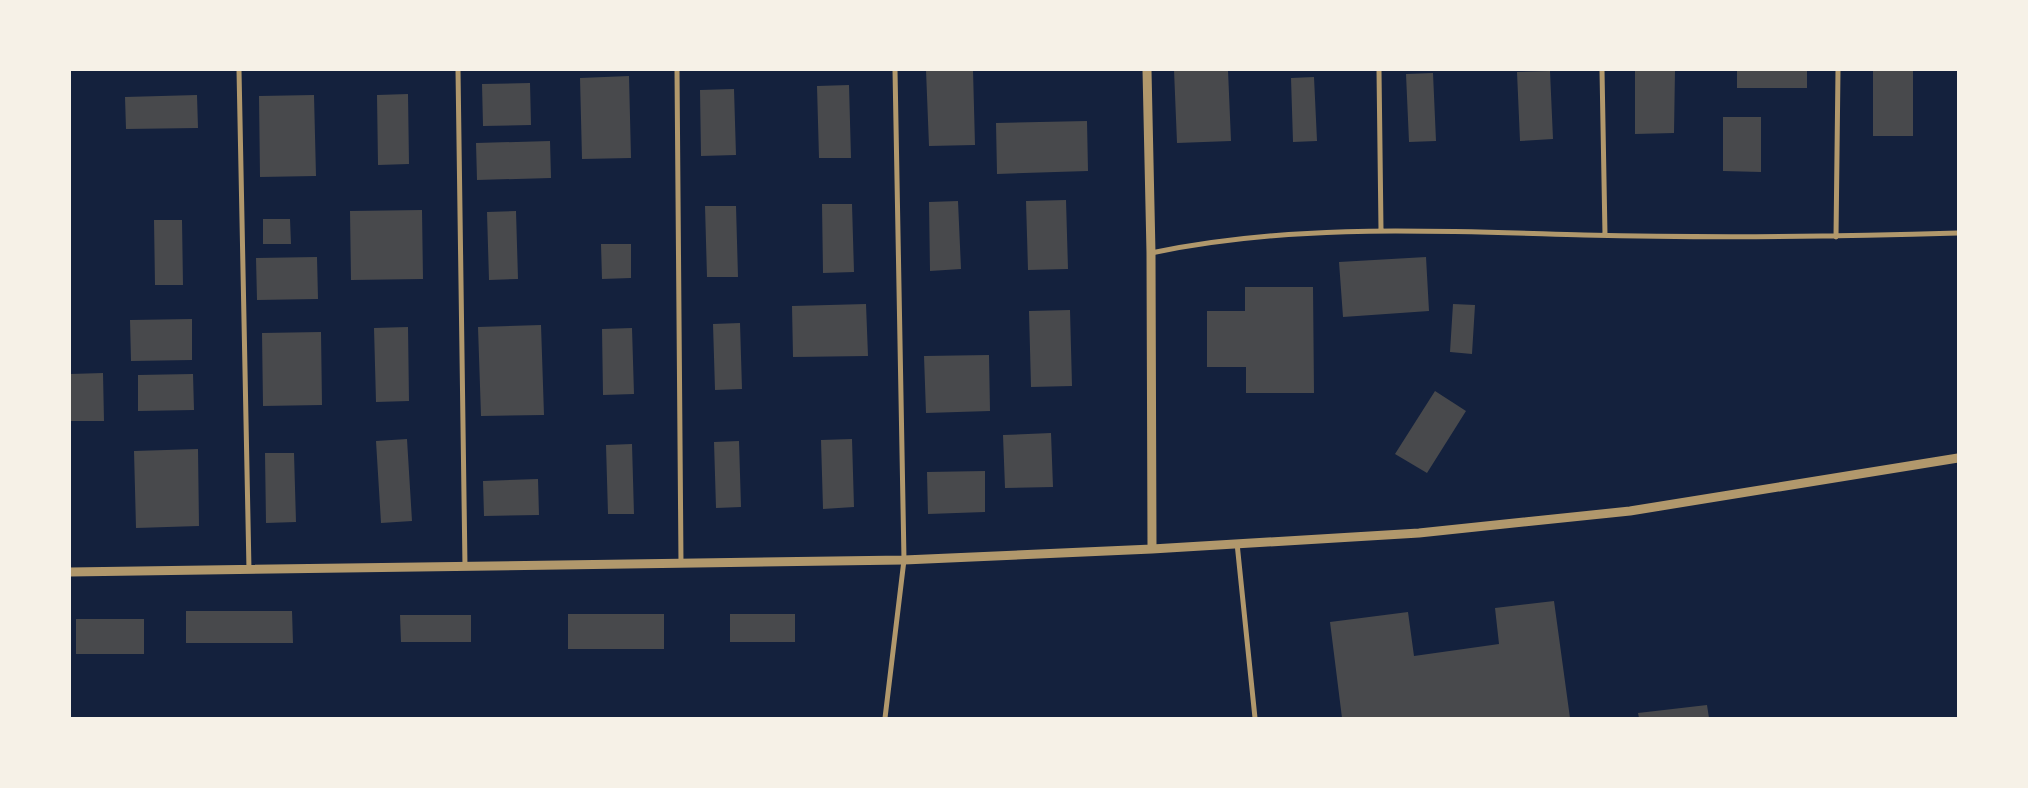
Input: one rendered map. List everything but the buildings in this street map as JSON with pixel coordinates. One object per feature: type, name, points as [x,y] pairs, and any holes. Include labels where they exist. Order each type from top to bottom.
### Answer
[{"type":"street","points":[[239,70],[249,570]]},
{"type":"street","points":[[458,70],[465,567]]},
{"type":"street","points":[[677,70],[681,563]]},
{"type":"street","points":[[885,718],[904,560],[895,70]]},
{"type":"street","points":[[1147,70],[1151,253],[1152,549]]},
{"type":"street","points":[[1379,70],[1381,230]]},
{"type":"street","points":[[1602,70],[1605,235]]},
{"type":"street","points":[[1836,237],[1838,70]]},
{"type":"street","points":[[1151,253],[1193,244],[1245,238],[1381,230],[1605,235],[1836,237],[1958,233]]},
{"type":"street","points":[[70,572],[904,560],[1152,549],[1419,533],[1630,511],[1958,458]]},
{"type":"street","points":[[1237,543],[1255,718]]}]
